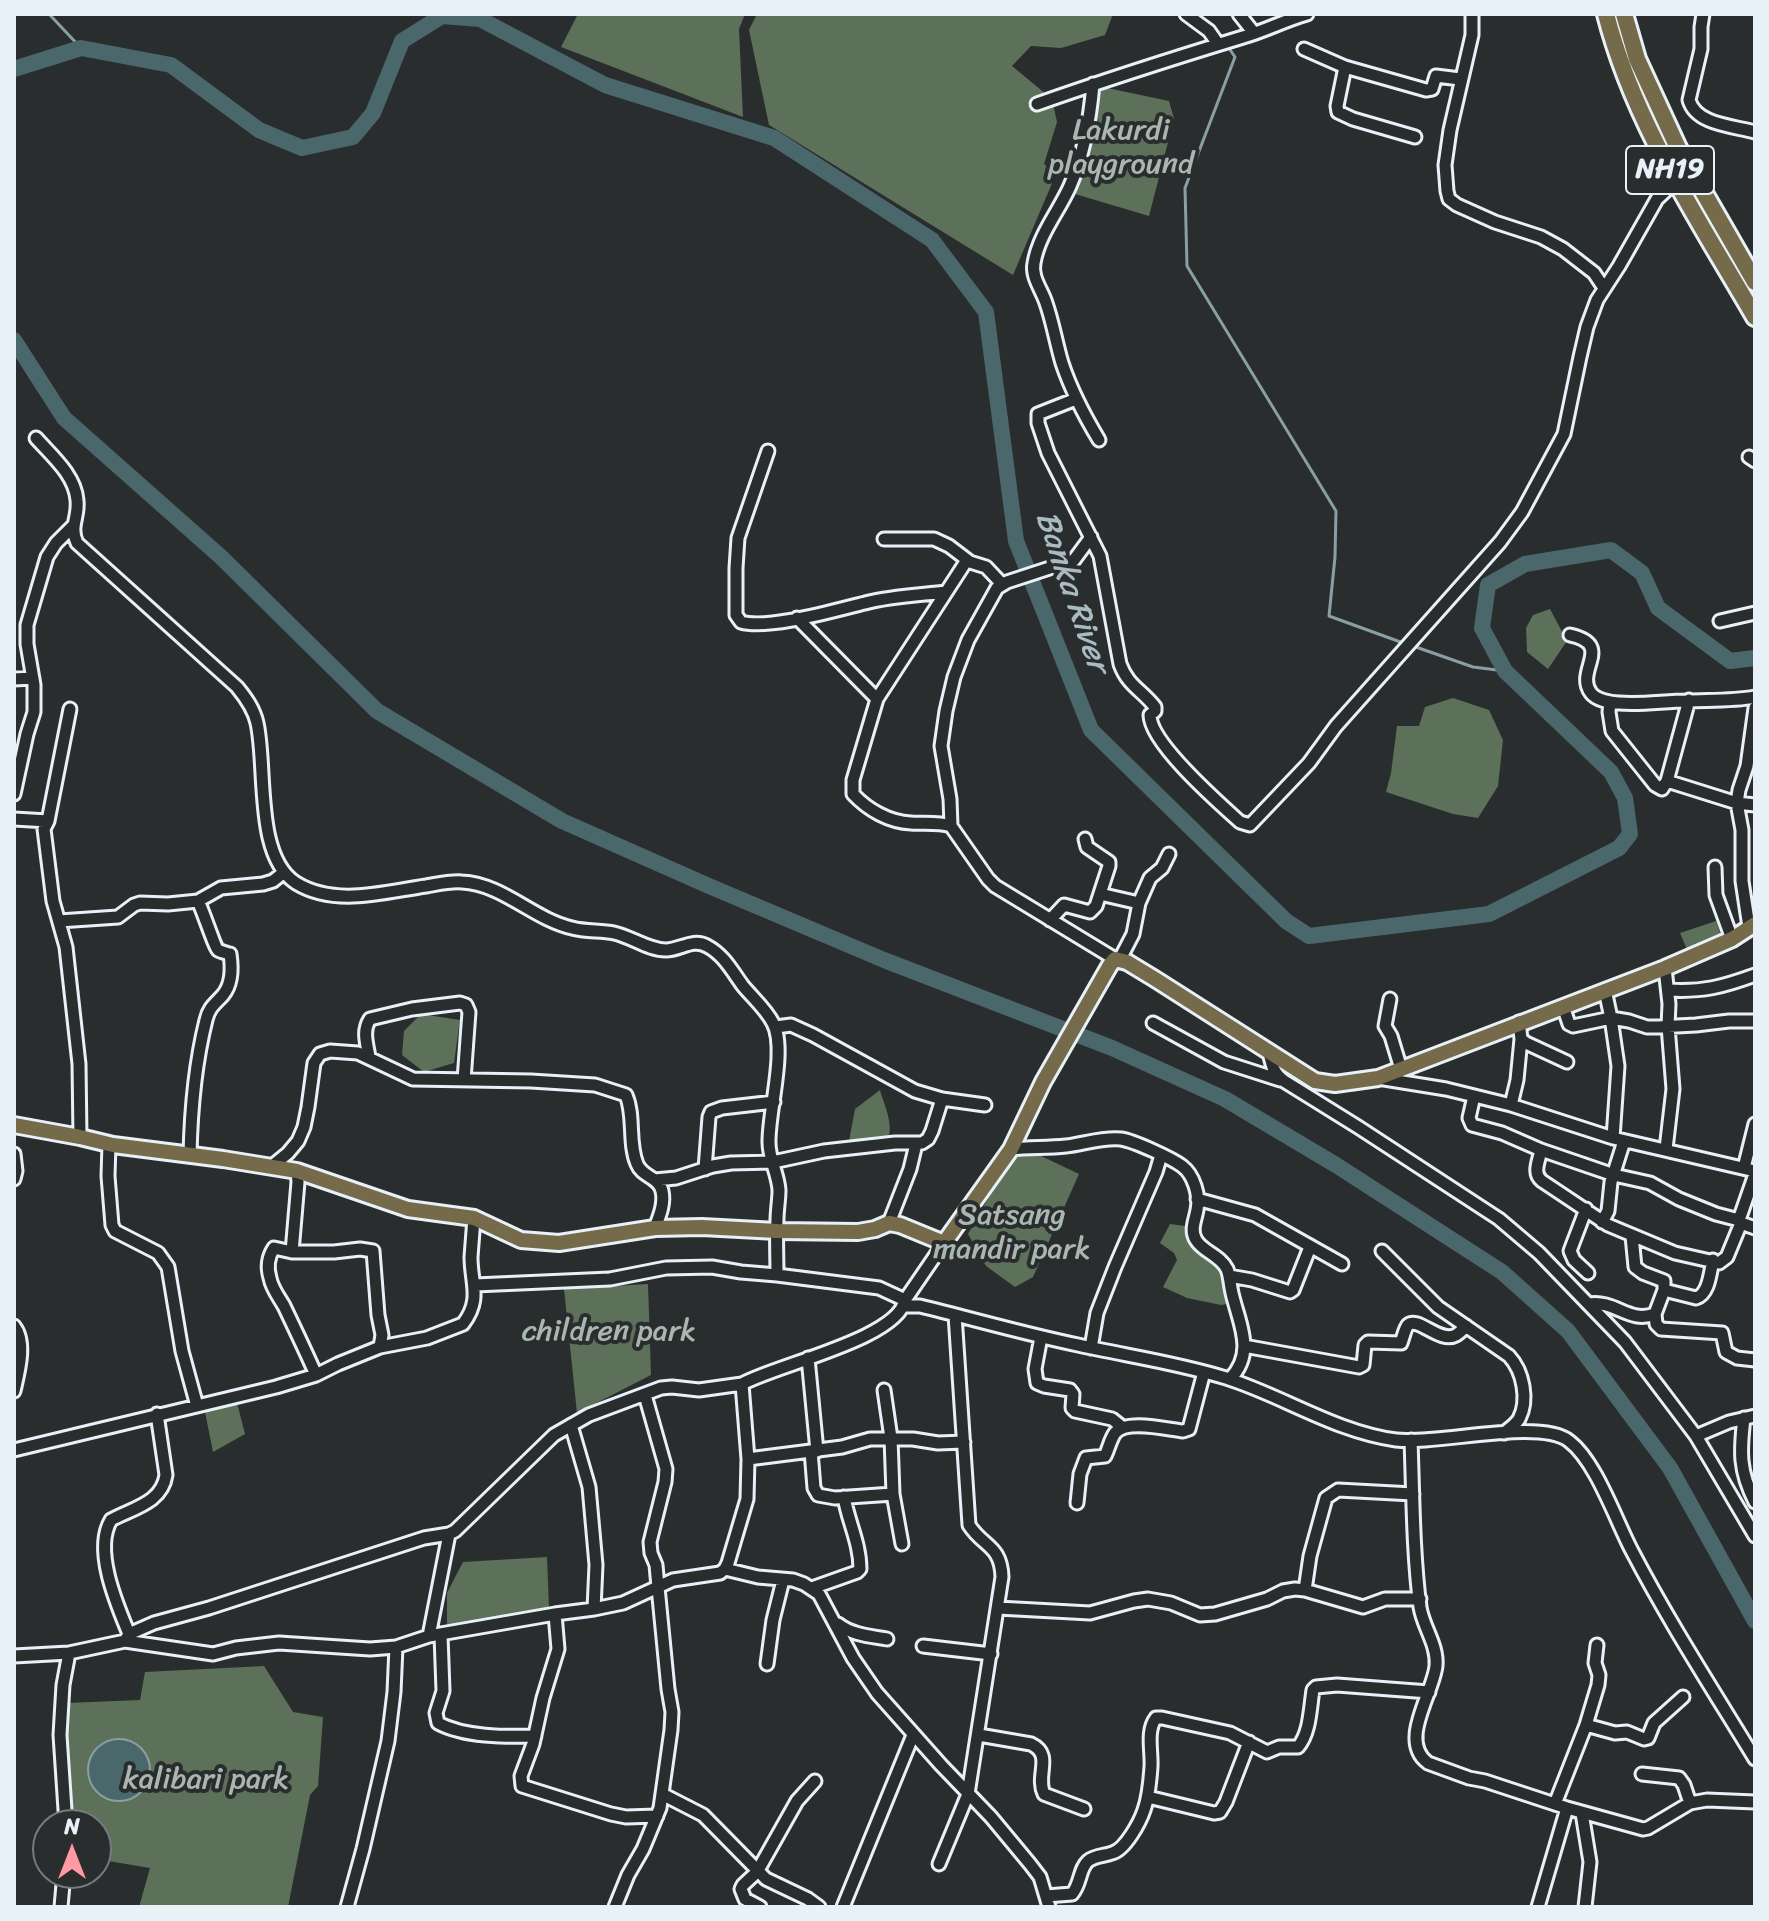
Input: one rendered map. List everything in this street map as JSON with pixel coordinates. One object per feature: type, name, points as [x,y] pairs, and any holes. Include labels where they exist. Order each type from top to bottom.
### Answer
[{"type":"highway","name":"NH19","points":[[1606,14],[1622,68],[1647,124],[1676,181],[1755,317]]},
{"type":"highway","name":"NH19","points":[[1624,14],[1637,59],[1678,148],[1755,282]]},
{"type":"main road","points":[[14,1125],[109,1144],[297,1171],[408,1209],[474,1218],[521,1240],[559,1243],[655,1228],[858,1232],[889,1223],[944,1243],[1011,1149],[1043,1082],[1110,965],[1118,959],[1324,1084],[1378,1078],[1665,968],[1732,939],[1752,926]]},
{"type":"street","points":[[1186,14],[1220,43]]},
{"type":"street","points":[[1239,14],[1254,33]]},
{"type":"street","points":[[1037,104],[1307,14]]},
{"type":"street","points":[[1472,14],[1472,35],[1460,79],[1445,165],[1449,199],[1495,222],[1541,237],[1563,249],[1594,273],[1604,288]]},
{"type":"street","points":[[1703,14],[1701,49],[1689,100],[1691,106],[1717,123],[1755,132]]},
{"type":"street","points":[[1304,49],[1345,67],[1426,90],[1432,89],[1436,76],[1460,79]]},
{"type":"street","points":[[1345,67],[1338,96],[1338,112],[1415,137]]},
{"type":"street","points":[[1093,84],[1090,117],[1079,162],[1070,187],[1044,234],[1033,265],[1062,362],[1076,399],[1099,440]]},
{"type":"street","points":[[1076,399],[1038,414],[1037,418],[1056,471],[1100,556],[1124,674],[1155,707],[1150,723],[1174,758],[1245,825],[1250,825],[1300,773],[1336,726],[1500,542],[1522,512],[1564,434],[1587,327],[1597,300],[1657,199],[1676,181]]},
{"type":"street","points":[[36,438],[73,484],[77,497],[73,534],[77,543],[248,700],[257,724],[267,828],[276,860],[283,873],[296,883],[335,896],[362,896],[451,882],[472,883],[489,887],[556,923],[574,929],[610,932],[652,948],[667,950],[698,943],[723,957],[776,1027],[777,1063],[769,1150],[779,1193],[777,1275]]},
{"type":"street","points":[[768,451],[738,538],[736,615],[741,622],[750,624],[797,618],[867,602],[946,592]]},
{"type":"street","points":[[14,794],[34,712],[27,625],[47,557],[73,526]]},
{"type":"street","points":[[945,825],[950,799],[941,746],[954,677],[968,640],[1002,581],[1074,560],[1091,537]]},
{"type":"street","points":[[884,539],[934,539],[967,560],[986,567],[1002,581]]},
{"type":"street","points":[[967,560],[877,699],[853,780],[853,794],[888,818],[945,825],[995,886],[1118,959],[1133,934],[1139,903],[1150,878],[1162,868],[1169,854]]},
{"type":"street","points":[[1720,621],[1755,613]]},
{"type":"street","points":[[797,618],[877,699]]},
{"type":"street","points":[[1570,635],[1587,641],[1592,663],[1586,675],[1587,686],[1592,695],[1610,702],[1755,697]]},
{"type":"street","points":[[14,679],[33,678]]},
{"type":"street","points":[[1610,702],[1612,731],[1662,789],[1667,781],[1689,700]]},
{"type":"street","points":[[70,709],[44,829],[53,901],[66,947],[79,1064],[80,1137]]},
{"type":"street","points":[[1752,926],[1742,881],[1742,830],[1737,803],[1747,766],[1755,709]]},
{"type":"street","points":[[1667,781],[1737,803],[1755,805]]},
{"type":"street","points":[[14,819],[48,821]]},
{"type":"street","points":[[1050,920],[1064,905],[1090,912],[1096,906],[1109,862],[1087,847],[1085,839]]},
{"type":"street","points":[[1715,867],[1716,895],[1732,939]]},
{"type":"street","points":[[59,921],[118,917],[140,903],[198,901],[221,888],[263,884],[283,873]]},
{"type":"street","points":[[1100,894],[1139,903]]},
{"type":"street","points":[[190,1155],[195,1074],[202,1038],[210,1007],[226,992],[231,973],[230,954],[215,947],[198,901]]},
{"type":"street","points":[[1665,968],[1673,1089],[1666,1149]]},
{"type":"street","points":[[1668,990],[1708,990],[1755,975]]},
{"type":"street","points":[[1602,1222],[1608,1211],[1618,1139],[1618,1066],[1605,990]]},
{"type":"street","points":[[1390,999],[1385,1026],[1401,1069]]},
{"type":"street","points":[[369,1057],[365,1033],[370,1019],[412,1009],[460,1003],[466,1005],[469,1012],[464,1080]]},
{"type":"street","points":[[1563,1006],[1569,1024],[1573,1026],[1611,1018],[1647,1027],[1755,1021]]},
{"type":"street","points":[[1511,1105],[1521,1039],[1519,1022]]},
{"type":"street","points":[[1153,1023],[1224,1062],[1284,1081]]},
{"type":"street","points":[[776,1027],[795,1026],[906,1087],[942,1099],[985,1105]]},
{"type":"street","points":[[1521,1039],[1567,1062]]},
{"type":"street","points":[[271,1167],[298,1141],[304,1127],[314,1063],[320,1054],[330,1051],[358,1053],[413,1079],[595,1085],[626,1095],[630,1104],[636,1162],[639,1169],[661,1187],[663,1195],[655,1228]]},
{"type":"street","points":[[1269,1052],[1272,1068],[1284,1081],[1499,1219],[1539,1253],[1625,1342],[1696,1436],[1755,1536]]},
{"type":"street","points":[[1378,1078],[1446,1089],[1511,1105],[1618,1139],[1750,1168]]},
{"type":"street","points":[[1474,1096],[1469,1118],[1472,1125],[1502,1133],[1614,1175],[1650,1183],[1679,1199],[1755,1228]]},
{"type":"street","points":[[655,1180],[676,1178],[731,1163],[773,1162],[824,1151],[895,1143],[916,1144],[928,1139],[942,1099]]},
{"type":"street","points":[[705,1169],[711,1112],[774,1102]]},
{"type":"street","points":[[1541,1150],[1536,1167],[1539,1178],[1602,1222],[1675,1253],[1719,1263],[1725,1259],[1752,1187],[1750,1168],[1755,1124]]},
{"type":"street","points":[[1011,1149],[1039,1149],[1122,1139],[1161,1155],[1188,1171],[1197,1199],[1194,1236],[1226,1268],[1243,1331],[1244,1346],[1238,1371],[1230,1379]]},
{"type":"street","points":[[109,1144],[112,1225],[115,1231],[158,1253],[168,1267],[182,1351],[197,1406]]},
{"type":"street","points":[[889,1223],[910,1169],[916,1144]]},
{"type":"street","points":[[14,1154],[14,1179]]},
{"type":"street","points":[[1091,1348],[1097,1313],[1161,1155]]},
{"type":"street","points":[[292,1252],[297,1171]]},
{"type":"street","points":[[1197,1199],[1255,1215],[1342,1264]]},
{"type":"street","points":[[1586,1209],[1570,1251],[1574,1260],[1588,1273]]},
{"type":"street","points":[[14,1450],[276,1387],[316,1375],[380,1347],[427,1338],[463,1324],[473,1306],[475,1285],[471,1260],[474,1218]]},
{"type":"street","points":[[1632,1236],[1635,1267],[1664,1281],[1655,1314],[1656,1324],[1661,1329],[1722,1333],[1726,1352],[1737,1358],[1755,1360]]},
{"type":"street","points":[[14,1656],[69,1653],[127,1638],[154,1623],[414,1541],[449,1534],[554,1435],[606,1408],[661,1388],[699,1390],[742,1384],[841,1347],[888,1322],[905,1303],[944,1243]]},
{"type":"street","points":[[1229,1276],[1290,1292],[1310,1247]]},
{"type":"street","points":[[316,1375],[270,1279],[268,1266],[274,1248],[292,1252],[373,1251],[382,1335],[380,1347]]},
{"type":"street","points":[[1382,1251],[1438,1307],[1517,1364],[1523,1385],[1521,1413],[1515,1424],[1504,1433]]},
{"type":"street","points":[[1664,1290],[1700,1298],[1706,1288],[1713,1260]]},
{"type":"street","points":[[475,1285],[610,1279],[666,1268],[712,1267],[879,1288],[905,1303],[1230,1379],[1349,1428],[1397,1440],[1549,1433],[1570,1441],[1583,1455],[1685,1645],[1755,1759]]},
{"type":"street","points":[[1589,1304],[1605,1303],[1632,1316],[1655,1314]]},
{"type":"street","points":[[939,1864],[968,1794],[1002,1565],[996,1552],[969,1525],[955,1315]]},
{"type":"street","points":[[1244,1346],[1359,1367],[1363,1365],[1368,1342],[1401,1343],[1410,1324],[1449,1337],[1466,1326]]},
{"type":"street","points":[[14,1326],[18,1331],[20,1371],[14,1391]]},
{"type":"street","points":[[1041,1337],[1035,1369],[1037,1383],[1070,1390],[1075,1411],[1112,1419],[1122,1427]]},
{"type":"street","points":[[808,1358],[816,1493],[824,1497],[893,1494]]},
{"type":"street","points":[[1077,1503],[1080,1474],[1086,1458],[1105,1456],[1117,1430],[1132,1425],[1183,1431],[1189,1429],[1204,1372]]},
{"type":"street","points":[[127,1638],[213,1654],[279,1643],[370,1649],[396,1647],[435,1635],[623,1603],[673,1580],[720,1573],[725,1569],[747,1499],[748,1459],[742,1384]]},
{"type":"street","points":[[884,1390],[891,1438],[893,1494],[902,1544]]},
{"type":"street","points":[[615,1907],[657,1816],[672,1712],[656,1565],[650,1542],[666,1469],[645,1395]]},
{"type":"street","points":[[127,1638],[113,1597],[105,1554],[105,1534],[111,1520],[147,1504],[155,1498],[165,1481],[157,1414]]},
{"type":"street","points":[[1696,1436],[1749,1417]]},
{"type":"street","points":[[1749,1417],[1740,1448],[1747,1486],[1755,1502]]},
{"type":"street","points":[[571,1425],[589,1487],[596,1565],[594,1609]]},
{"type":"street","points":[[748,1459],[842,1447],[870,1439],[964,1442]]},
{"type":"street","points":[[1411,1440],[1420,1599],[1436,1658],[1417,1730],[1417,1746],[1423,1759],[1469,1778],[1643,1829],[1690,1803],[1707,1800],[1755,1802]]},
{"type":"street","points":[[1305,1590],[1323,1507],[1331,1493],[1338,1490],[1413,1494]]},
{"type":"street","points":[[812,1588],[860,1569],[857,1543],[846,1513],[844,1497]]},
{"type":"street","points":[[449,1534],[435,1635],[443,1691],[436,1713],[438,1723],[495,1737],[535,1736]]},
{"type":"street","points":[[725,1569],[793,1580],[819,1594],[853,1658],[877,1693],[1030,1864],[1040,1877],[1048,1902],[1072,1894],[1084,1867],[1094,1857],[1116,1853],[1122,1848],[1144,1811],[1151,1766],[1150,1731],[1156,1718],[1220,1730],[1267,1752],[1302,1744],[1316,1687],[1337,1685],[1429,1692]]},
{"type":"street","points":[[767,1664],[783,1580]]},
{"type":"street","points":[[998,1608],[1090,1613],[1148,1599],[1171,1603],[1200,1615],[1215,1614],[1295,1589],[1363,1607],[1385,1599],[1420,1599]]},
{"type":"street","points":[[555,1614],[558,1649],[521,1776],[522,1786],[611,1814],[657,1816]]},
{"type":"street","points":[[835,1621],[845,1630],[887,1639]]},
{"type":"street","points":[[1555,1804],[1586,1725],[1599,1678],[1595,1663],[1597,1645]]},
{"type":"street","points":[[923,1646],[991,1654]]},
{"type":"street","points":[[347,1907],[388,1741],[396,1647]]},
{"type":"street","points":[[65,1809],[60,1735],[63,1685],[69,1653]]},
{"type":"street","points":[[1586,1725],[1648,1738],[1654,1723],[1683,1697]]},
{"type":"street","points":[[843,1907],[913,1735]]},
{"type":"street","points":[[979,1735],[1037,1747],[1042,1752],[1040,1784],[1044,1794],[1084,1809]]},
{"type":"street","points":[[1148,1797],[1220,1812],[1249,1742]]},
{"type":"street","points":[[1642,1774],[1679,1778],[1690,1803]]},
{"type":"street","points":[[760,1907],[745,1899],[741,1889],[757,1872],[797,1801],[815,1781]]},
{"type":"street","points":[[662,1794],[703,1815],[766,1879],[819,1907]]},
{"type":"street","points":[[1538,1907],[1567,1808]]},
{"type":"street","points":[[1582,1813],[1590,1862],[1585,1907]]},
{"type":"green space","points":[[578,14],[745,14],[739,29],[743,117],[561,47]]},
{"type":"green space","points":[[757,14],[1113,14],[1105,35],[1061,48],[1031,46],[1012,66],[1052,99],[1057,122],[1044,164],[1056,174],[1013,275],[769,125],[749,30]]},
{"type":"green space","name":"Lakurdi playground","points":[[1093,85],[1169,101],[1174,119],[1149,216],[1065,191]]},
{"type":"green space","points":[[1550,609],[1567,641],[1548,669],[1527,652],[1526,628],[1533,615]]},
{"type":"green space","points":[[1453,698],[1489,710],[1503,740],[1498,786],[1478,818],[1453,814],[1386,792],[1397,726],[1419,726],[1425,707]]},
{"type":"green space","points":[[1716,921],[1723,941],[1689,954],[1680,933]]},
{"type":"green space","points":[[421,1014],[460,1020],[454,1063],[424,1072],[402,1055],[404,1031]]},
{"type":"green space","points":[[880,1090],[889,1122],[887,1141],[849,1141],[855,1109]]},
{"type":"green space","name":"Satsang mandir park","points":[[1018,1145],[1079,1174],[1033,1277],[1015,1287],[986,1266],[968,1234]]},
{"type":"green space","points":[[1170,1224],[1185,1226],[1194,1242],[1218,1263],[1227,1304],[1187,1298],[1163,1287],[1177,1260],[1174,1253],[1160,1243]]},
{"type":"green space","name":"children park","points":[[648,1284],[651,1375],[577,1413],[564,1289]]},
{"type":"green space","points":[[236,1399],[245,1434],[213,1452],[205,1412],[211,1403]]},
{"type":"green space","points":[[547,1557],[549,1609],[447,1629],[447,1593],[463,1562]]},
{"type":"green space","name":"kalibari park","points":[[264,1666],[293,1712],[323,1717],[318,1786],[310,1795],[288,1907],[139,1907],[150,1868],[112,1862],[112,1809],[70,1809],[67,1703],[140,1700],[145,1672]]},
{"type":"water","points":[[119,1739],[131,1741],[141,1748],[148,1758],[148,1782],[141,1792],[131,1799],[119,1801],[107,1799],[97,1792],[90,1782],[88,1770],[90,1758],[97,1748],[107,1741]]},
{"type":"waterway","points":[[49,14],[81,48]]},
{"type":"waterway","points":[[1195,14],[1213,25],[1235,57],[1185,188],[1187,266],[1336,511],[1329,616],[1406,644]]},
{"type":"waterway","name":"Banka River","points":[[14,69],[81,48],[171,65],[259,130],[302,148],[353,137],[373,113],[402,41],[442,16],[480,19],[605,85],[774,138],[932,240],[986,312],[1016,541],[1091,730],[1286,921],[1309,936],[1489,914],[1619,848],[1630,834],[1625,798],[1611,772],[1505,671],[1482,628],[1488,585],[1525,564],[1611,550],[1642,573],[1658,608],[1730,661],[1755,658]]},
{"type":"waterway","points":[[14,340],[64,418],[221,557],[377,711],[562,821],[884,960],[1112,1048],[1225,1099],[1336,1165],[1502,1272],[1568,1331],[1670,1468],[1755,1621]]},
{"type":"waterway","points":[[1413,646],[1473,667],[1505,671]]}]
